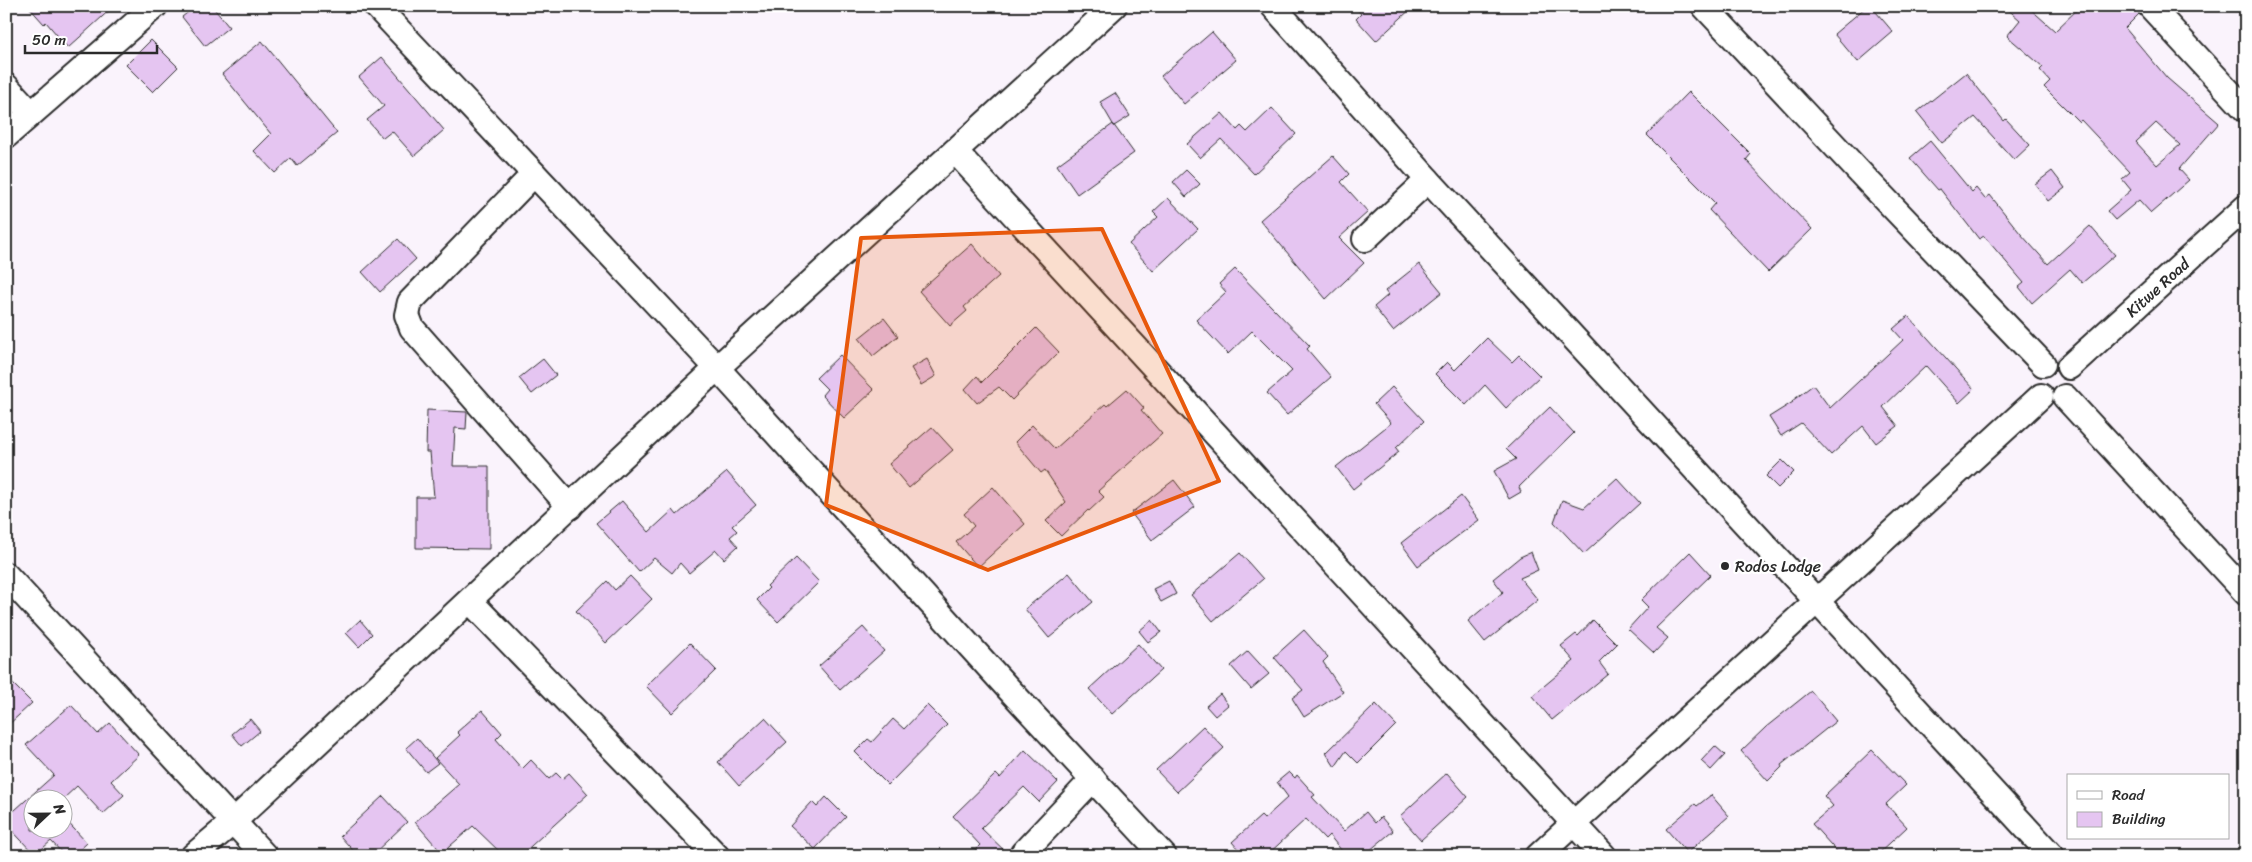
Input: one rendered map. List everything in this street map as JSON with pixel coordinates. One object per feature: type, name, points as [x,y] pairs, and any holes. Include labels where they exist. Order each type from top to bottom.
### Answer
[{"type":"street","points":[[6,136],[155,6]]},
{"type":"street","points":[[376,6],[717,368],[1164,856]]},
{"type":"street","points":[[193,856],[233,822],[717,368],[1114,6]]},
{"type":"street","points":[[1273,6],[1428,180],[2052,856]]},
{"type":"street","points":[[1704,6],[2043,364]]},
{"type":"street","points":[[2150,6],[2246,110]]},
{"type":"street","points":[[6,86],[32,113]]},
{"type":"street","points":[[955,151],[1604,856]]},
{"type":"street","points":[[534,174],[410,302],[407,315],[412,328],[570,507]]},
{"type":"street","points":[[1366,239],[1428,180]]},
{"type":"street","name":"Kitwe Road","points":[[2069,367],[2246,207]]},
{"type":"street","points":[[2056,361],[2069,367],[2074,380],[2073,387],[2065,397],[2049,400],[2041,396],[2036,390],[2035,376],[2043,364],[2056,361]]},
{"type":"street","points":[[1538,856],[2041,396]]},
{"type":"street","points":[[2065,397],[2246,593]]},
{"type":"street","points":[[6,576],[265,856]]},
{"type":"street","points":[[470,601],[717,856]]},
{"type":"street","points":[[1023,852],[1093,779]]},
{"type":"highlighted area","points":[[1102,229],[1219,481],[988,570],[826,505],[861,238]]},
{"type":"building","points":[[28,6],[114,6],[68,48],[46,22],[44,24]]},
{"type":"building","points":[[196,6],[212,6],[229,27],[205,46],[182,17]]},
{"type":"building","points":[[1355,6],[1414,6],[1376,41],[1356,19],[1361,14]]},
{"type":"building","points":[[1867,6],[1871,6],[1893,32],[1858,62],[1834,34]]},
{"type":"building","points":[[2004,6],[2027,6],[2055,31],[2081,6],[2137,6],[2139,14],[2125,28],[2167,78],[2219,123],[2179,169],[2189,180],[2151,213],[2139,200],[2115,220],[2107,211],[2131,190],[2122,179],[2130,172],[2081,120],[2079,122],[2044,87],[2050,81],[2040,70],[2043,67],[2007,36],[2020,20]],"holes":[[[2156,123],[2180,145],[2157,165],[2136,142]]]},
{"type":"building","points":[[1212,32],[1236,60],[1184,104],[1161,76]]},
{"type":"building","points":[[151,40],[178,67],[153,92],[126,65]]},
{"type":"building","points":[[262,41],[337,133],[297,166],[291,158],[275,173],[254,151],[271,134],[222,74]]},
{"type":"building","points":[[382,57],[444,130],[414,156],[392,131],[383,138],[367,120],[384,106],[359,77]]},
{"type":"building","points":[[1966,73],[2004,121],[2006,119],[2030,145],[2014,160],[1975,117],[1942,143],[1917,112]]},
{"type":"building","points":[[1689,92],[1751,154],[1746,160],[1812,229],[1768,272],[1709,210],[1715,203],[1647,135]]},
{"type":"building","points":[[1115,93],[1130,116],[1114,126],[1100,102]]},
{"type":"building","points":[[1272,108],[1296,134],[1254,174],[1221,139],[1200,158],[1187,144],[1222,113],[1237,130],[1241,126],[1247,132]]},
{"type":"building","points":[[1113,124],[1134,153],[1077,194],[1057,165]]},
{"type":"building","points":[[1930,141],[1972,192],[1976,188],[1985,199],[1990,195],[2048,264],[2090,226],[2115,255],[2082,283],[2070,269],[2032,303],[2019,287],[2024,283],[1984,236],[1979,239],[1940,189],[1938,190],[1910,158]]},
{"type":"building","points":[[1333,156],[1349,174],[1341,182],[1368,212],[1339,238],[1364,263],[1326,299],[1260,220]]},
{"type":"building","points":[[1186,170],[1200,184],[1186,197],[1173,182]]},
{"type":"building","points":[[2052,171],[2065,188],[2048,201],[2035,184]]},
{"type":"building","points":[[1168,198],[1198,229],[1153,271],[1129,244],[1158,217],[1153,212]]},
{"type":"building","points":[[398,239],[416,259],[380,292],[362,272]]},
{"type":"building","points":[[972,244],[999,276],[964,307],[967,311],[950,326],[919,291]]},
{"type":"building","points":[[1419,264],[1442,292],[1393,331],[1374,307],[1388,295],[1385,291]]},
{"type":"building","points":[[1235,269],[1310,346],[1307,349],[1331,377],[1287,415],[1267,393],[1292,371],[1252,331],[1228,354],[1196,320],[1226,292],[1219,284]]},
{"type":"building","points":[[1908,316],[1974,389],[1959,403],[1926,366],[1883,407],[1898,426],[1876,443],[1863,426],[1831,455],[1801,423],[1781,436],[1769,417],[1793,402],[1813,385],[1830,408],[1903,340],[1893,329]]},
{"type":"building","points":[[884,318],[898,336],[873,356],[859,338]]},
{"type":"building","points":[[1036,328],[1059,352],[1012,400],[999,387],[977,403],[965,389],[977,376],[982,382]]},
{"type":"building","points":[[1487,338],[1512,362],[1519,355],[1540,376],[1506,408],[1485,385],[1466,405],[1435,374],[1447,362],[1455,370]]},
{"type":"building","points":[[840,355],[874,390],[844,418],[822,395],[827,389],[816,378]]},
{"type":"building","points":[[543,359],[556,375],[532,394],[519,378]]},
{"type":"building","points":[[927,359],[936,376],[921,385],[911,368]]},
{"type":"building","points":[[1392,387],[1424,421],[1396,448],[1399,452],[1353,489],[1336,467],[1391,423],[1374,404]]},
{"type":"building","points":[[1127,389],[1144,408],[1141,410],[1162,434],[1098,491],[1104,497],[1061,536],[1046,521],[1066,502],[1045,470],[1041,473],[1015,442],[1032,425],[1055,449],[1105,404],[1107,406]]},
{"type":"building","points":[[1550,407],[1574,433],[1519,487],[1521,492],[1509,499],[1494,471],[1516,459],[1506,449]]},
{"type":"building","points":[[427,410],[467,412],[466,429],[455,428],[453,466],[489,466],[489,549],[416,548],[416,497],[434,497],[430,452],[426,452]]},
{"type":"building","points":[[932,427],[953,450],[909,488],[889,464]]},
{"type":"building","points":[[1782,460],[1794,472],[1778,488],[1766,476]]},
{"type":"building","points":[[727,472],[756,505],[732,526],[737,531],[730,537],[738,546],[724,559],[716,550],[689,573],[680,563],[672,573],[654,558],[639,572],[596,523],[622,501],[649,532],[673,510],[677,515]]},
{"type":"building","points":[[1617,478],[1640,503],[1584,554],[1554,522],[1562,500],[1584,508]]},
{"type":"building","points":[[1174,480],[1195,507],[1152,540],[1131,513]]},
{"type":"building","points":[[993,487],[1025,524],[978,567],[956,542],[974,526],[964,514]]},
{"type":"building","points":[[1461,496],[1479,520],[1418,566],[1401,543]]},
{"type":"building","points":[[1531,552],[1538,570],[1520,578],[1538,600],[1485,642],[1468,621],[1503,592],[1493,579],[1520,557]]},
{"type":"building","points":[[1690,552],[1711,575],[1656,628],[1668,638],[1654,653],[1628,629],[1648,607],[1641,600]]},
{"type":"building","points":[[1240,553],[1263,579],[1213,621],[1191,595]]},
{"type":"building","points":[[796,558],[819,582],[778,622],[757,600],[769,588],[767,586]]},
{"type":"building","points":[[1069,573],[1093,602],[1049,638],[1025,609]]},
{"type":"building","points":[[630,576],[652,599],[606,643],[576,611],[607,581],[615,590]]},
{"type":"building","points":[[1169,581],[1176,594],[1161,602],[1153,589]]},
{"type":"building","points":[[360,620],[372,634],[359,647],[346,633]]},
{"type":"building","points":[[1152,620],[1161,632],[1148,642],[1139,631]]},
{"type":"building","points":[[1593,620],[1617,644],[1599,662],[1608,674],[1552,720],[1532,696],[1574,661],[1561,646],[1576,634],[1578,636]]},
{"type":"building","points":[[863,627],[884,651],[840,690],[819,666]]},
{"type":"building","points":[[1304,630],[1328,657],[1323,662],[1343,692],[1304,717],[1292,698],[1303,690],[1274,657]]},
{"type":"building","points":[[690,643],[716,670],[672,713],[646,686]]},
{"type":"building","points":[[1138,644],[1161,670],[1112,714],[1089,689]]},
{"type":"building","points":[[1248,651],[1269,674],[1251,689],[1231,666]]},
{"type":"building","points":[[6,677],[32,703],[6,727]]},
{"type":"building","points":[[1811,691],[1836,721],[1781,765],[1782,767],[1768,781],[1741,751],[1766,727]]},
{"type":"building","points":[[1220,694],[1228,705],[1215,716],[1206,706]]},
{"type":"building","points":[[1376,704],[1396,725],[1358,763],[1346,751],[1335,767],[1326,753]]},
{"type":"building","points":[[71,705],[98,734],[110,723],[139,755],[111,781],[124,795],[103,814],[77,786],[72,791],[37,790],[54,775],[26,745]]},
{"type":"building","points":[[927,705],[947,725],[888,785],[855,752],[868,739],[872,742],[893,719],[904,729]]},
{"type":"building","points":[[482,710],[502,733],[496,739],[522,769],[531,760],[549,779],[556,773],[562,779],[569,773],[588,794],[520,856],[504,856],[473,826],[442,853],[415,822],[459,784],[435,758],[460,735],[457,732]]},
{"type":"building","points":[[765,718],[787,742],[739,786],[718,762]]},
{"type":"building","points":[[250,719],[260,731],[242,746],[232,734]]},
{"type":"building","points":[[1203,726],[1224,748],[1177,792],[1156,770]]},
{"type":"building","points":[[417,738],[438,763],[426,772],[406,748]]},
{"type":"building","points":[[1715,746],[1725,755],[1711,770],[1701,761]]},
{"type":"building","points":[[1025,750],[1058,782],[1039,802],[1024,787],[981,828],[1010,856],[969,856],[980,845],[953,816],[996,774],[1000,778]]},
{"type":"building","points":[[1872,750],[1906,785],[1886,804],[1907,827],[1876,856],[1841,856],[1812,824],[1833,806],[1824,796]]},
{"type":"building","points":[[1289,772],[1295,778],[1297,775],[1315,795],[1312,797],[1344,831],[1366,812],[1375,823],[1381,817],[1393,831],[1363,856],[1346,856],[1329,835],[1325,839],[1306,819],[1266,856],[1244,856],[1232,842],[1261,816],[1264,819],[1288,797],[1277,782]]},
{"type":"building","points":[[1447,773],[1468,797],[1421,840],[1400,816]]},
{"type":"building","points":[[1711,795],[1729,816],[1687,853],[1666,829],[1695,804],[1697,806]]},
{"type":"building","points":[[383,796],[407,822],[371,856],[358,856],[340,836]]},
{"type":"building","points":[[826,797],[846,817],[815,849],[790,826],[812,802],[817,807]]},
{"type":"building","points":[[22,804],[22,840],[72,840],[72,827],[87,843],[73,856],[65,856],[51,841],[35,855],[6,824],[6,818]]},
{"type":"place","name":"Rodos Lodge","points":[[1725,566]]}]
